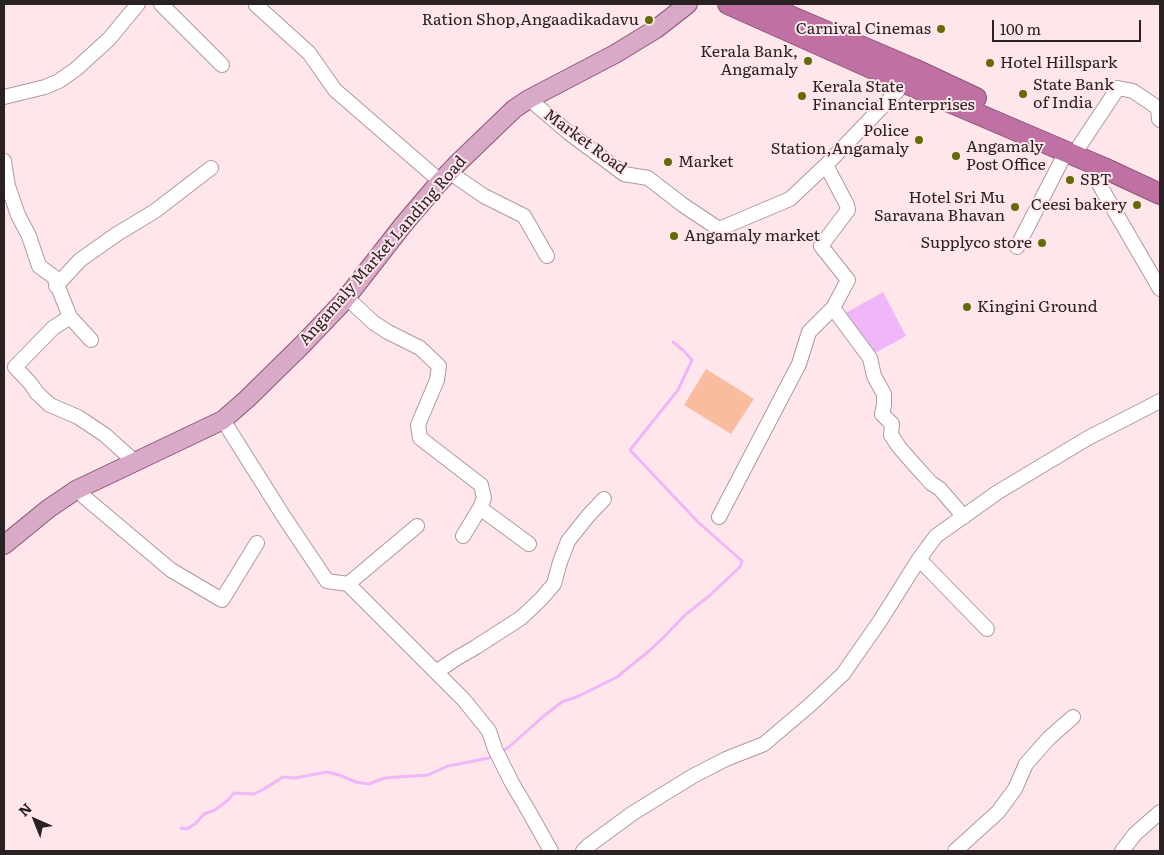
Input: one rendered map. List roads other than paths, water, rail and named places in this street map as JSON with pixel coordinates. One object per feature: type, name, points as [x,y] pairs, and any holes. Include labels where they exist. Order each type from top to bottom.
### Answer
[{"type":"highway","points":[[728,4],[905,83],[1160,180]]},
{"type":"highway","points":[[763,4],[914,69],[1073,148],[1104,168],[1160,194]]},
{"type":"main road","name":"Angamaly Market Landing Road","points":[[4,545],[48,509],[76,490],[223,420],[296,350],[346,297],[445,176],[504,117],[529,99],[615,54],[656,28],[688,4]]},
{"type":"street","points":[[4,97],[45,87],[59,81],[76,69],[109,39],[138,4]]},
{"type":"street","points":[[161,4],[222,65]]},
{"type":"street","points":[[256,5],[309,53],[335,90],[445,176],[524,216],[547,256]]},
{"type":"street","name":"Market Road","points":[[529,99],[569,133],[624,174],[648,178],[683,205],[719,229],[790,199],[826,165],[905,83]]},
{"type":"street","points":[[1016,247],[1073,148],[1118,88],[1133,91],[1158,108],[1160,120]]},
{"type":"street","points":[[4,161],[8,186],[18,214],[29,236],[39,266],[54,277],[70,317],[91,340]]},
{"type":"street","points":[[719,517],[798,364],[809,332],[833,308],[848,280],[821,246],[848,210],[826,165]]},
{"type":"street","points":[[56,286],[80,260],[117,234],[155,211],[211,168]]},
{"type":"street","points":[[1104,168],[1099,184],[1160,289]]},
{"type":"street","points":[[346,297],[374,323],[420,348],[439,366],[437,380],[418,426],[420,438],[481,485],[484,498],[463,536]]},
{"type":"street","points":[[833,308],[870,358],[874,376],[884,394],[882,414],[892,424],[891,435],[931,484],[940,489],[964,517]]},
{"type":"street","points":[[70,317],[53,328],[14,367],[50,405],[78,417],[105,435],[135,462]]},
{"type":"street","points":[[583,851],[633,813],[693,776],[726,759],[764,744],[810,705],[843,674],[936,536],[998,492],[1080,443],[1160,401]]},
{"type":"street","points":[[223,420],[327,581],[348,584],[473,710],[489,731],[512,783],[551,851]]},
{"type":"street","points":[[76,490],[171,570],[222,600],[258,543]]},
{"type":"street","points":[[436,672],[521,618],[541,599],[554,584],[568,541],[604,498]]},
{"type":"street","points":[[480,508],[528,544]]},
{"type":"street","points":[[348,584],[417,526]]},
{"type":"street","points":[[920,559],[987,629]]},
{"type":"street","points":[[955,851],[998,812],[1015,789],[1026,764],[1048,738],[1073,717]]},
{"type":"street","points":[[1122,851],[1135,834],[1160,812]]},
{"type":"waterway","points":[[500,752],[509,747],[562,702],[579,696],[617,677],[649,651],[685,615],[740,567],[742,561],[698,522],[630,450],[678,390],[692,360],[673,342]]},
{"type":"waterway","points":[[181,828],[187,829],[204,814],[215,810],[227,801],[234,793],[254,794],[283,777],[295,778],[327,772],[356,782],[369,784],[384,778],[428,775],[448,766],[489,758],[494,755]]},
{"type":"place","name":"Ration Shop,Angaadikadavu","points":[[649,20]]},
{"type":"place","name":"Carnival Cinemas","points":[[941,29]]},
{"type":"place","name":"Kerala Bank, Angamaly","points":[[808,61]]},
{"type":"place","name":"Hotel Hillspark","points":[[990,63]]},
{"type":"place","name":"State Bank of India","points":[[1023,94]]},
{"type":"place","name":"Kerala State Financial Enterprises","points":[[802,96]]},
{"type":"place","name":"Police Station,Angamaly","points":[[919,140]]},
{"type":"place","name":"Angamaly Post Office","points":[[956,156]]},
{"type":"place","name":"Market","points":[[668,162]]},
{"type":"place","name":"SBT","points":[[1070,180]]},
{"type":"place","name":"Ceesi bakery","points":[[1137,205]]},
{"type":"place","name":"Hotel Sri Mu Saravana Bhavan","points":[[1015,207]]},
{"type":"place","name":"Angamaly market","points":[[674,236]]},
{"type":"place","name":"Supplyco store","points":[[1042,243]]},
{"type":"place","name":"Kingini Ground","points":[[967,307]]}]
